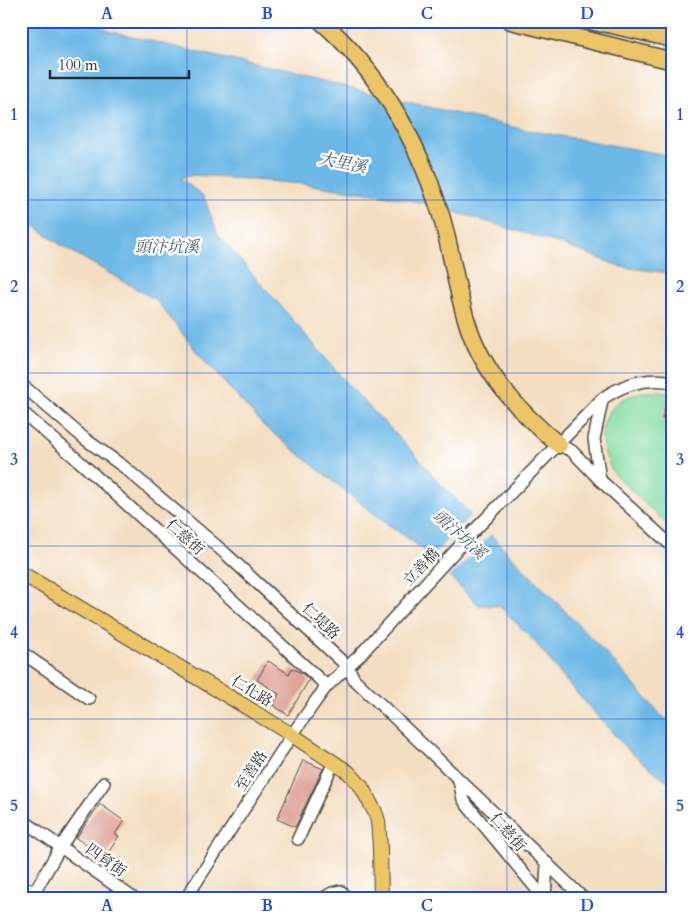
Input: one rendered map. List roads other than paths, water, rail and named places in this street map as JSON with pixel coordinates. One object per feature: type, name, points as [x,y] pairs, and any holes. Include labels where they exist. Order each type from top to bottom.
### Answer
[{"type":"highway","points":[[321,21],[351,52],[383,91],[413,142],[424,166],[441,214],[466,321],[481,357],[503,390],[559,445]]},
{"type":"highway","points":[[511,21],[673,61]]},
{"type":"highway","points":[[594,21],[673,40]]},
{"type":"main road","name":"仁化路","points":[[21,573],[292,735],[348,772],[361,786],[378,821],[381,898]]},
{"type":"street","points":[[579,21],[673,40]]},
{"type":"street","name":"立善橋","points":[[348,667],[468,537],[602,399],[613,392],[646,380],[673,382]]},
{"type":"street","name":"仁堤路","points":[[21,384],[226,554],[348,667],[354,679],[583,898]]},
{"type":"street","points":[[600,480],[594,439],[602,399]]},
{"type":"street","name":"仁慈街","points":[[21,411],[327,686]]},
{"type":"street","points":[[559,445],[572,452],[673,547]]},
{"type":"street","points":[[21,652],[89,699]]},
{"type":"street","name":"至善路","points":[[186,898],[317,699],[327,686],[348,667]]},
{"type":"street","points":[[298,839],[334,762]]},
{"type":"street","name":"仁慈街","points":[[459,780],[467,806],[545,898]]},
{"type":"street","name":"四育街","points":[[61,846],[104,783]]},
{"type":"street","name":"四育街","points":[[21,819],[133,898]]},
{"type":"street","points":[[21,885],[32,895],[61,846]]},
{"type":"street","points":[[545,898],[547,863]]},
{"type":"street","points":[[323,898],[340,891],[344,894],[345,898]]},
{"type":"water","points":[[21,21],[89,21],[109,31],[521,129],[673,156],[673,287],[669,273],[622,267],[558,243],[428,204],[389,196],[303,184],[193,175],[180,178],[204,197],[218,235],[351,388],[414,453],[437,480],[604,651],[661,715],[673,725],[673,786],[628,750],[567,682],[535,642],[499,606],[478,605],[420,547],[383,521],[264,426],[200,356],[156,300],[62,246],[21,216]]},
{"type":"water label","name":"大里溪","points":[[343,162]]},
{"type":"water label","name":"頭汴坑溪","points":[[167,246]]},
{"type":"water label","name":"頭汴坑溪","points":[[460,534]]}]
